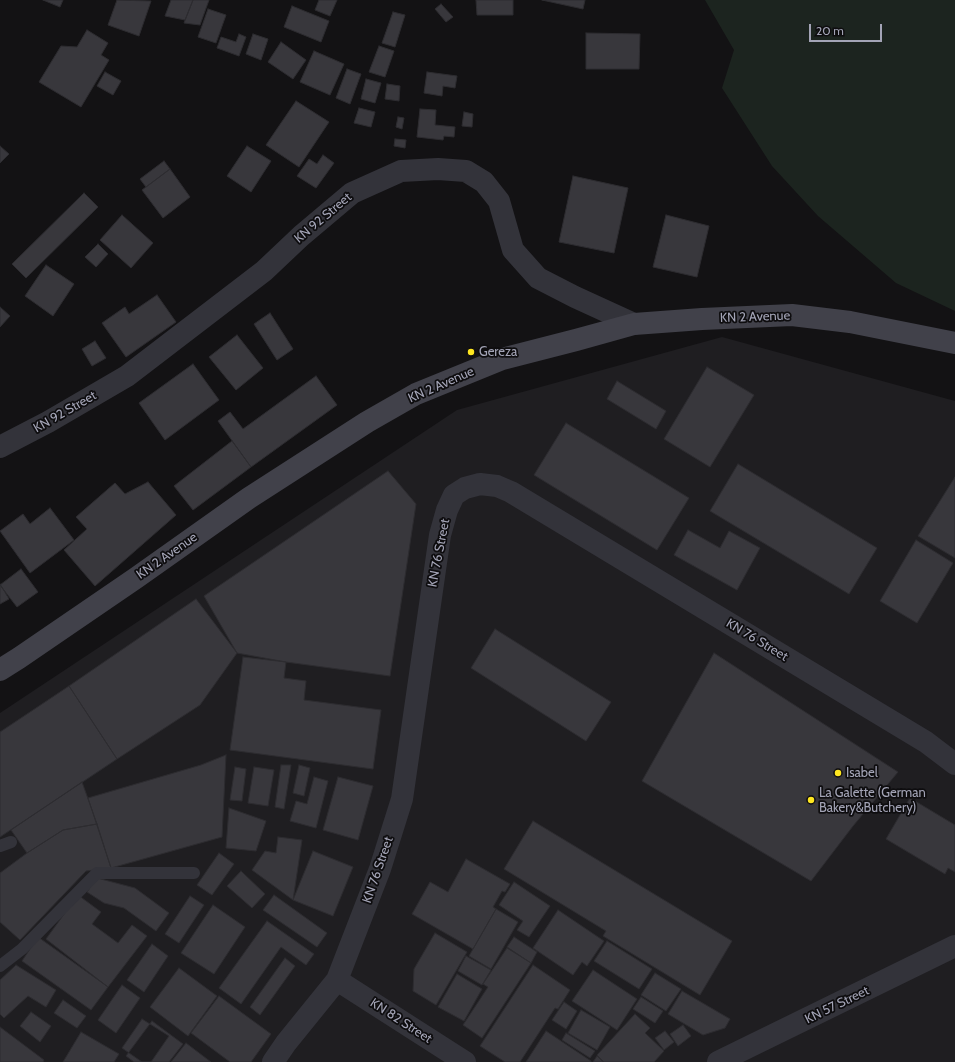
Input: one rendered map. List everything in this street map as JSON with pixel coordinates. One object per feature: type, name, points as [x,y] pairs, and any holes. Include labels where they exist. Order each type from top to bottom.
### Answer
[{"type":"main road","name":"KN 2 Avenue","points":[[0,670],[249,498],[367,422],[416,394],[502,359],[634,324],[792,315],[850,322],[955,343]]},
{"type":"street","name":"KN 92 Street","points":[[0,447],[48,422],[127,376],[264,271],[301,236],[352,193],[402,171],[438,169],[466,171],[484,182],[498,201],[513,250],[538,278],[634,324]]},
{"type":"street","name":"KN 76 Street","points":[[273,1062],[286,1043],[337,980],[380,869],[402,799],[440,535],[447,510],[454,495],[465,488],[480,484],[497,486],[511,492],[926,742],[955,764]]},
{"type":"street","name":"KN 57 Street","points":[[718,1062],[955,946]]},
{"type":"street","name":"KN 82 Street","points":[[337,980],[465,1062]]},
{"type":"lane","points":[[0,966],[22,949],[97,873],[194,873]]},
{"type":"shaded area","points":[[705,0],[955,0],[955,311],[896,283],[818,216],[772,166],[722,88],[734,50]]},
{"type":"shaded area","points":[[722,337],[955,401],[955,1062],[0,1062],[0,713],[457,410]]},
{"type":"building","points":[[43,0],[63,0],[60,7]]},
{"type":"building","points":[[117,0],[151,1],[139,36],[108,25]]},
{"type":"building","points":[[171,0],[193,0],[185,20],[165,16]]},
{"type":"building","points":[[193,0],[209,0],[200,25],[184,23]]},
{"type":"building","points":[[319,0],[337,0],[330,16],[315,10]]},
{"type":"building","points":[[476,0],[513,0],[513,15],[477,15]]},
{"type":"building","points":[[542,0],[585,0],[583,9]]},
{"type":"building","points":[[441,4],[453,17],[446,22],[435,9]]},
{"type":"building","points":[[292,6],[329,21],[321,42],[284,27]]},
{"type":"building","points":[[208,9],[226,15],[216,43],[198,37]]},
{"type":"building","points":[[393,12],[405,15],[395,47],[382,43]]},
{"type":"building","points":[[87,30],[108,43],[101,55],[109,60],[81,107],[39,82],[61,46],[77,47]]},
{"type":"building","points":[[586,33],[640,34],[639,69],[586,69]]},
{"type":"building","points":[[239,34],[246,37],[239,56],[217,48],[221,37],[236,42]]},
{"type":"building","points":[[253,34],[268,39],[261,60],[246,54]]},
{"type":"building","points":[[281,42],[306,60],[293,79],[268,62]]},
{"type":"building","points":[[379,46],[394,51],[385,77],[369,72]]},
{"type":"building","points":[[314,51],[344,64],[330,95],[300,82]]},
{"type":"building","points":[[347,69],[361,74],[350,104],[336,98]]},
{"type":"building","points":[[105,72],[121,81],[113,95],[97,86]]},
{"type":"building","points":[[427,72],[457,76],[455,88],[443,86],[442,96],[424,93]]},
{"type":"building","points":[[366,79],[381,83],[375,103],[361,99]]},
{"type":"building","points":[[387,84],[400,86],[399,101],[385,99]]},
{"type":"building","points":[[296,101],[329,122],[299,167],[266,145]]},
{"type":"building","points":[[359,108],[375,112],[371,127],[354,123]]},
{"type":"building","points":[[420,109],[436,110],[435,125],[455,127],[454,137],[444,136],[443,140],[417,137]]},
{"type":"building","points":[[464,112],[473,114],[472,127],[462,126]]},
{"type":"building","points":[[398,117],[404,118],[402,129],[396,127]]},
{"type":"building","points":[[395,139],[406,140],[405,148],[394,146]]},
{"type":"building","points":[[0,146],[9,154],[0,163]]},
{"type":"building","points":[[247,146],[271,161],[251,192],[227,176]]},
{"type":"building","points":[[323,155],[334,163],[316,188],[297,176],[309,159],[317,164]]},
{"type":"building","points":[[164,161],[170,169],[146,187],[140,179]]},
{"type":"building","points":[[170,169],[190,197],[163,218],[142,190]]},
{"type":"building","points":[[573,176],[628,188],[614,253],[559,242]]},
{"type":"building","points":[[84,193],[98,207],[26,278],[12,264]]},
{"type":"building","points":[[122,215],[153,243],[131,268],[100,240]]},
{"type":"building","points":[[666,215],[709,226],[697,277],[653,267]]},
{"type":"building","points":[[98,244],[108,254],[96,267],[85,257]]},
{"type":"building","points":[[46,265],[74,284],[53,316],[25,296]]},
{"type":"building","points":[[157,295],[176,322],[126,357],[102,323],[125,307],[129,314]]},
{"type":"building","points":[[0,307],[10,316],[0,327]]},
{"type":"building","points":[[270,313],[293,349],[277,360],[254,324]]},
{"type":"building","points":[[237,335],[263,368],[236,390],[209,357]]},
{"type":"building","points":[[95,341],[106,358],[92,366],[82,349]]},
{"type":"building","points":[[193,364],[219,400],[165,440],[139,403]]},
{"type":"building","points":[[707,367],[754,395],[710,467],[664,439]]},
{"type":"building","points":[[316,376],[337,405],[251,467],[218,421],[230,412],[243,429]]},
{"type":"building","points":[[617,381],[666,411],[656,429],[607,399]]},
{"type":"building","points":[[566,423],[689,498],[657,550],[534,475]]},
{"type":"building","points":[[232,441],[251,467],[193,510],[174,486]]},
{"type":"building","points":[[738,464],[877,548],[849,594],[710,511]]},
{"type":"building","points":[[388,471],[416,504],[390,676],[286,662],[237,653],[204,596]]},
{"type":"building","points":[[955,477],[955,558],[918,536]]},
{"type":"building","points":[[148,482],[176,515],[95,586],[64,550],[87,529],[76,517],[115,483],[125,494]]},
{"type":"building","points":[[50,508],[74,540],[30,573],[0,531],[23,514],[30,524]]},
{"type":"building","points":[[688,530],[720,548],[729,531],[760,548],[737,590],[674,555]]},
{"type":"building","points":[[916,540],[953,563],[917,623],[880,601]]},
{"type":"building","points":[[21,569],[38,592],[17,607],[0,585]]},
{"type":"building","points":[[0,584],[9,599],[0,604]]},
{"type":"building","points":[[196,599],[237,653],[200,705],[117,759],[69,686]]},
{"type":"building","points":[[495,629],[611,702],[586,741],[471,668]]},
{"type":"building","points":[[714,653],[898,772],[853,826],[811,881],[642,781]]},
{"type":"building","points":[[243,657],[286,662],[284,678],[306,681],[304,700],[381,710],[373,769],[230,750]]},
{"type":"building","points":[[69,686],[117,759],[0,837],[0,732]]},
{"type":"building","points":[[226,755],[222,837],[111,868],[88,798],[201,765]]},
{"type":"building","points":[[281,765],[291,765],[284,809],[275,807]]},
{"type":"building","points":[[299,765],[310,768],[304,796],[293,793]]},
{"type":"building","points":[[235,767],[246,769],[242,801],[230,800]]},
{"type":"building","points":[[254,767],[274,770],[268,806],[248,803]]},
{"type":"building","points":[[314,777],[328,781],[316,828],[290,821],[296,801],[307,804]]},
{"type":"building","points":[[338,777],[373,786],[358,840],[323,830]]},
{"type":"building","points":[[82,782],[97,824],[63,830],[27,853],[11,830]]},
{"type":"building","points":[[910,798],[955,825],[955,872],[948,868],[945,874],[886,839]]},
{"type":"building","points":[[229,808],[266,821],[256,851],[226,848]]},
{"type":"building","points":[[533,821],[732,941],[700,995],[603,936],[606,931],[504,869]]},
{"type":"building","points":[[97,824],[111,868],[86,871],[20,940],[0,922],[0,873],[27,853],[63,830]]},
{"type":"building","points":[[278,837],[302,840],[293,900],[252,870],[265,851],[276,853]]},
{"type":"building","points":[[313,851],[353,867],[333,916],[293,900]]},
{"type":"building","points":[[219,853],[234,864],[212,895],[197,885]]},
{"type":"building","points":[[466,859],[510,884],[505,892],[502,891],[493,907],[496,909],[473,949],[412,914],[430,882],[448,892]]},
{"type":"building","points":[[241,871],[265,894],[252,908],[227,886]]},
{"type":"building","points":[[97,878],[135,888],[169,913],[156,931],[124,908],[104,903],[87,892]]},
{"type":"building","points":[[514,882],[550,906],[529,937],[517,930],[523,921],[499,905]]},
{"type":"building","points":[[78,895],[101,912],[92,924],[118,943],[132,925],[147,936],[108,987],[46,939]]},
{"type":"building","points":[[274,895],[327,933],[317,947],[263,910]]},
{"type":"building","points":[[190,896],[204,905],[179,943],[165,934]]},
{"type":"building","points":[[213,905],[245,927],[214,974],[181,953]]},
{"type":"building","points":[[496,909],[518,922],[491,969],[469,956]]},
{"type":"building","points":[[558,910],[604,941],[587,966],[582,962],[573,975],[533,948]]},
{"type":"building","points":[[267,921],[314,954],[306,965],[281,947],[241,1004],[219,988]]},
{"type":"building","points":[[435,933],[467,952],[436,1005],[413,991],[414,969]]},
{"type":"building","points":[[38,937],[108,987],[91,1010],[22,961]]},
{"type":"building","points":[[514,937],[537,952],[531,963],[507,947]]},
{"type":"building","points":[[607,941],[652,969],[639,989],[594,961]]},
{"type":"building","points":[[152,944],[168,956],[144,992],[127,980]]},
{"type":"building","points":[[507,948],[531,963],[482,1038],[463,1025],[488,987],[483,984]]},
{"type":"building","points":[[466,956],[491,970],[482,985],[458,971]]},
{"type":"building","points":[[285,958],[295,966],[260,1015],[250,1007]]},
{"type":"building","points":[[16,965],[56,990],[46,1007],[28,996],[4,1018],[0,1014],[0,980]]},
{"type":"building","points":[[533,965],[570,990],[558,1009],[555,1008],[520,1062],[505,1062],[480,1046]]},
{"type":"building","points":[[179,968],[217,996],[188,1036],[150,1007]]},
{"type":"building","points":[[593,970],[637,999],[617,1030],[572,1001]]},
{"type":"building","points":[[655,973],[681,989],[666,1011],[641,995]]},
{"type":"building","points":[[457,974],[482,989],[464,1021],[438,1007]]},
{"type":"building","points":[[122,985],[140,998],[116,1033],[98,1020]]},
{"type":"building","points":[[682,991],[730,1019],[725,1028],[703,1035],[668,1014]]},
{"type":"building","points":[[219,996],[271,1034],[251,1062],[230,1062],[191,1033]]},
{"type":"building","points":[[641,997],[663,1011],[655,1023],[633,1009]]},
{"type":"building","points":[[63,1000],[86,1016],[77,1028],[54,1013]]},
{"type":"building","points":[[564,1002],[577,1011],[566,1029],[552,1020]]},
{"type":"building","points":[[581,1010],[610,1027],[597,1050],[568,1033]]},
{"type":"building","points":[[31,1012],[51,1026],[40,1042],[20,1026]]},
{"type":"building","points":[[635,1014],[650,1028],[645,1033],[664,1051],[654,1062],[604,1062],[597,1055]]},
{"type":"building","points":[[142,1019],[169,1036],[151,1062],[142,1062],[122,1048]]},
{"type":"building","points":[[152,1021],[183,1044],[169,1062],[134,1062],[126,1056]]},
{"type":"building","points":[[683,1025],[691,1036],[678,1046],[670,1034]]},
{"type":"building","points":[[0,1027],[44,1060],[43,1062],[0,1062]]},
{"type":"building","points":[[546,1031],[591,1061],[591,1062],[526,1062]]},
{"type":"building","points":[[665,1031],[674,1042],[664,1050],[655,1038]]},
{"type":"building","points":[[81,1032],[119,1054],[114,1062],[63,1062]]},
{"type":"building","points":[[566,1033],[595,1051],[590,1058],[562,1040]]},
{"type":"building","points":[[186,1043],[211,1062],[171,1062]]},
{"type":"building","points":[[597,1056],[603,1062],[593,1062]]},
{"type":"place","name":"Gereza","points":[[471,352]]},
{"type":"place","name":"Isabel","points":[[838,773]]},
{"type":"place","name":"La Galette (German Bakery&Butchery)","points":[[811,800]]}]
